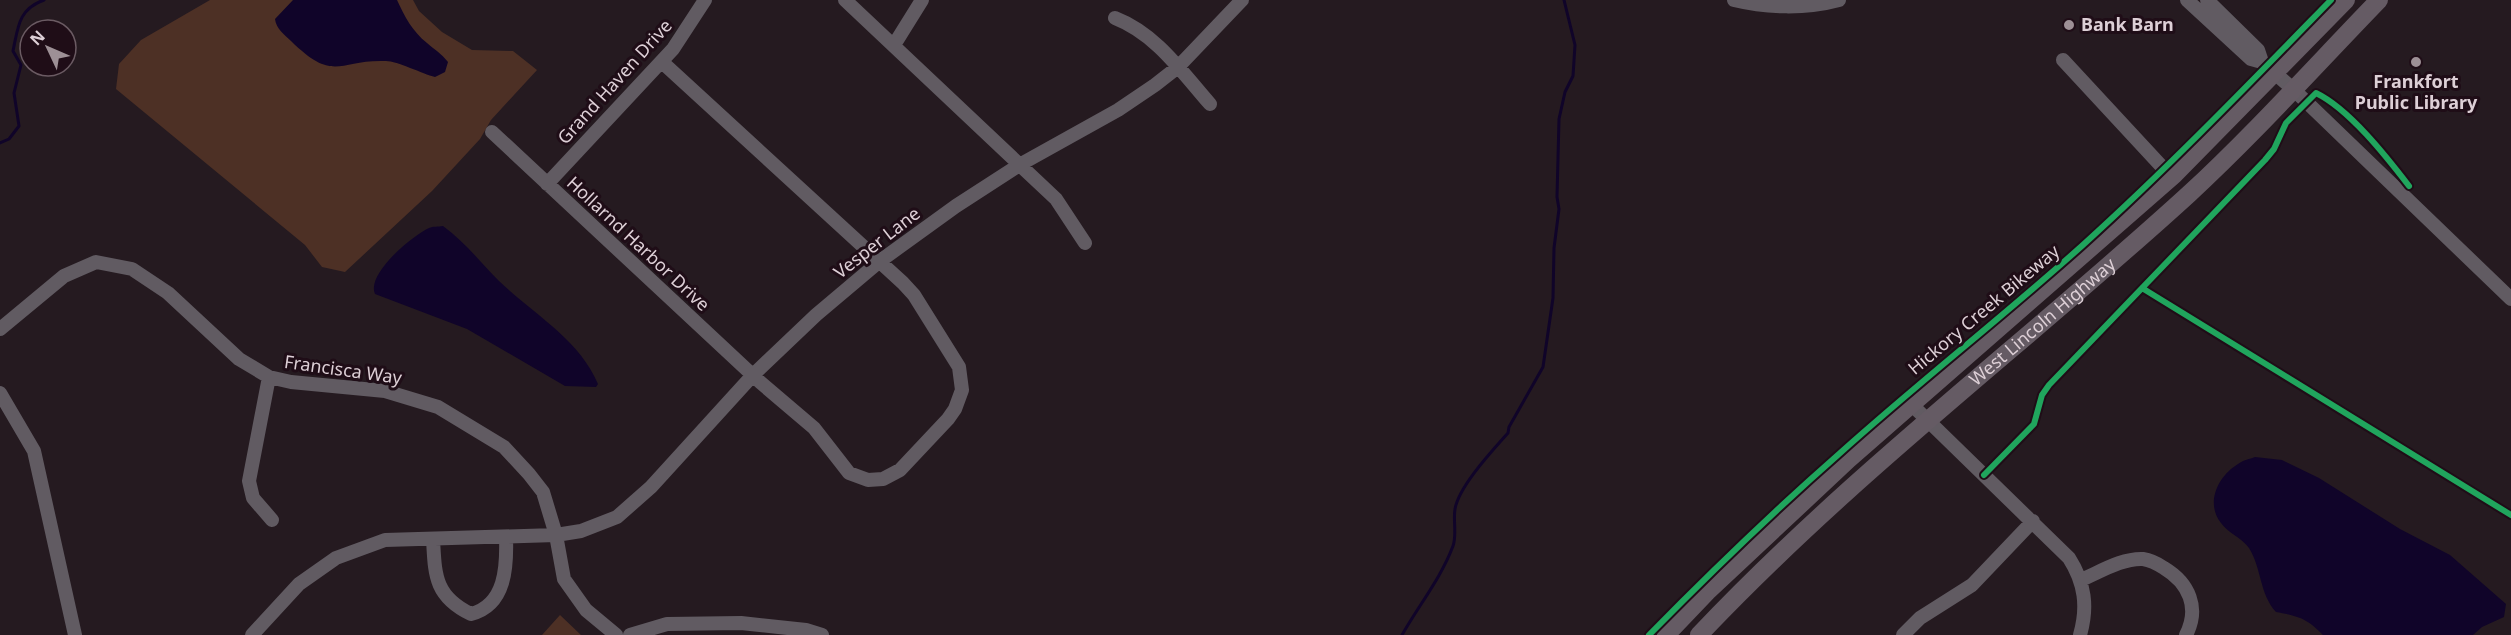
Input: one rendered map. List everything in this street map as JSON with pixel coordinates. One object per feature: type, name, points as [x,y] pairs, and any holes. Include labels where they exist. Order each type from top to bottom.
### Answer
[{"type":"main road","name":"West Lincoln Highway","points":[[1666,635],[1760,541],[2174,175],[2268,68],[2346,0]]},
{"type":"main road","name":"West Lincoln Highway","points":[[1699,635],[1777,558],[1929,421],[2190,193],[2379,0]]},
{"type":"street","name":"Grand Haven Drive","points":[[547,184],[662,62],[705,0]]},
{"type":"street","points":[[845,0],[1056,199],[1085,243]]},
{"type":"street","points":[[894,45],[922,0]]},
{"type":"street","name":"Vesper Lane","points":[[252,635],[299,584],[336,558],[384,540],[556,535],[581,531],[616,518],[651,487],[816,315],[880,261],[956,206],[1021,164],[1118,110],[1178,67],[1242,0]]},
{"type":"street","points":[[1734,0],[1782,6],[1839,0]]},
{"type":"street","points":[[2187,0],[2251,59],[2268,68],[2293,89],[2511,299]]},
{"type":"street","points":[[2207,0],[2258,50],[2268,68]]},
{"type":"street","points":[[1115,18],[1135,26],[1150,38],[1210,104]]},
{"type":"street","points":[[2063,60],[2164,169],[2174,175]]},
{"type":"street","points":[[662,62],[880,261]]},
{"type":"street","name":"Hollarnd Harbor Drive","points":[[492,132],[757,379],[814,428],[849,473],[861,479],[874,481],[892,476],[900,470],[955,409],[962,382],[959,367],[914,295],[880,261]]},
{"type":"street","name":"Francisca Way","points":[[0,329],[64,276],[96,262],[132,269],[168,293],[239,358],[269,377],[291,382],[385,390],[438,407],[504,447],[529,474],[543,492],[556,535],[559,562],[564,579],[573,595],[606,629],[616,635]]},
{"type":"street","points":[[269,377],[249,481],[253,498],[272,520]]},
{"type":"street","points":[[0,393],[34,451],[75,635]]},
{"type":"street","points":[[1912,405],[2063,550],[2081,580],[2085,618],[2080,635]]},
{"type":"street","points":[[1903,635],[1920,618],[1972,585],[2033,521]]},
{"type":"street","points":[[433,538],[435,579],[445,595],[471,614],[480,612],[500,592],[507,561],[506,537]]},
{"type":"street","points":[[2081,580],[2129,561],[2144,559],[2160,565],[2185,585],[2191,597],[2193,613],[2186,635]]},
{"type":"street","points":[[630,635],[668,624],[722,630],[814,631],[822,635]]},
{"type":"shaded area","points":[[210,0],[413,0],[419,11],[442,32],[472,50],[513,51],[537,70],[491,120],[480,139],[432,191],[345,272],[322,267],[305,245],[116,89],[119,64],[141,40]]},
{"type":"shaded area","points":[[293,0],[397,0],[417,34],[448,62],[445,72],[435,77],[386,61],[337,66],[328,66],[318,62],[286,36],[276,23],[275,19]]},
{"type":"shaded area","points":[[443,226],[512,293],[567,340],[590,368],[598,384],[596,387],[565,386],[467,329],[375,294],[374,286],[377,276],[392,256],[421,232],[431,227]]},
{"type":"shaded area","points":[[2255,457],[2282,460],[2319,478],[2400,529],[2450,555],[2506,604],[2504,617],[2482,627],[2473,635],[2323,635],[2302,619],[2276,612],[2266,597],[2249,548],[2224,527],[2214,507],[2216,491],[2225,475],[2240,463]]},
{"type":"shaded area","points":[[560,615],[581,635],[542,635]]},
{"type":"waterway","points":[[0,143],[9,139],[19,126],[14,93],[21,65],[13,51],[18,27],[24,14],[35,4],[44,0]]},
{"type":"waterway","points":[[1402,635],[1448,558],[1455,537],[1455,509],[1463,490],[1477,469],[1508,433],[1509,427],[1543,367],[1553,298],[1554,248],[1559,209],[1557,197],[1559,119],[1565,92],[1573,76],[1575,45],[1564,0]]},
{"type":"cycle path","name":"Hickory Creek Bikeway","points":[[1649,635],[1814,476],[2054,271],[2116,215],[2331,0]]},
{"type":"cycle path","points":[[1984,475],[2034,424],[2042,395],[2049,385],[2265,160],[2274,149],[2286,123],[2316,93],[2329,100],[2354,122],[2409,186]]},
{"type":"cycle path","points":[[2142,288],[2511,515]]},
{"type":"place","name":"Bank Barn","points":[[2069,25]]},
{"type":"place","name":"Frankfort Public Library","points":[[2416,62]]}]
